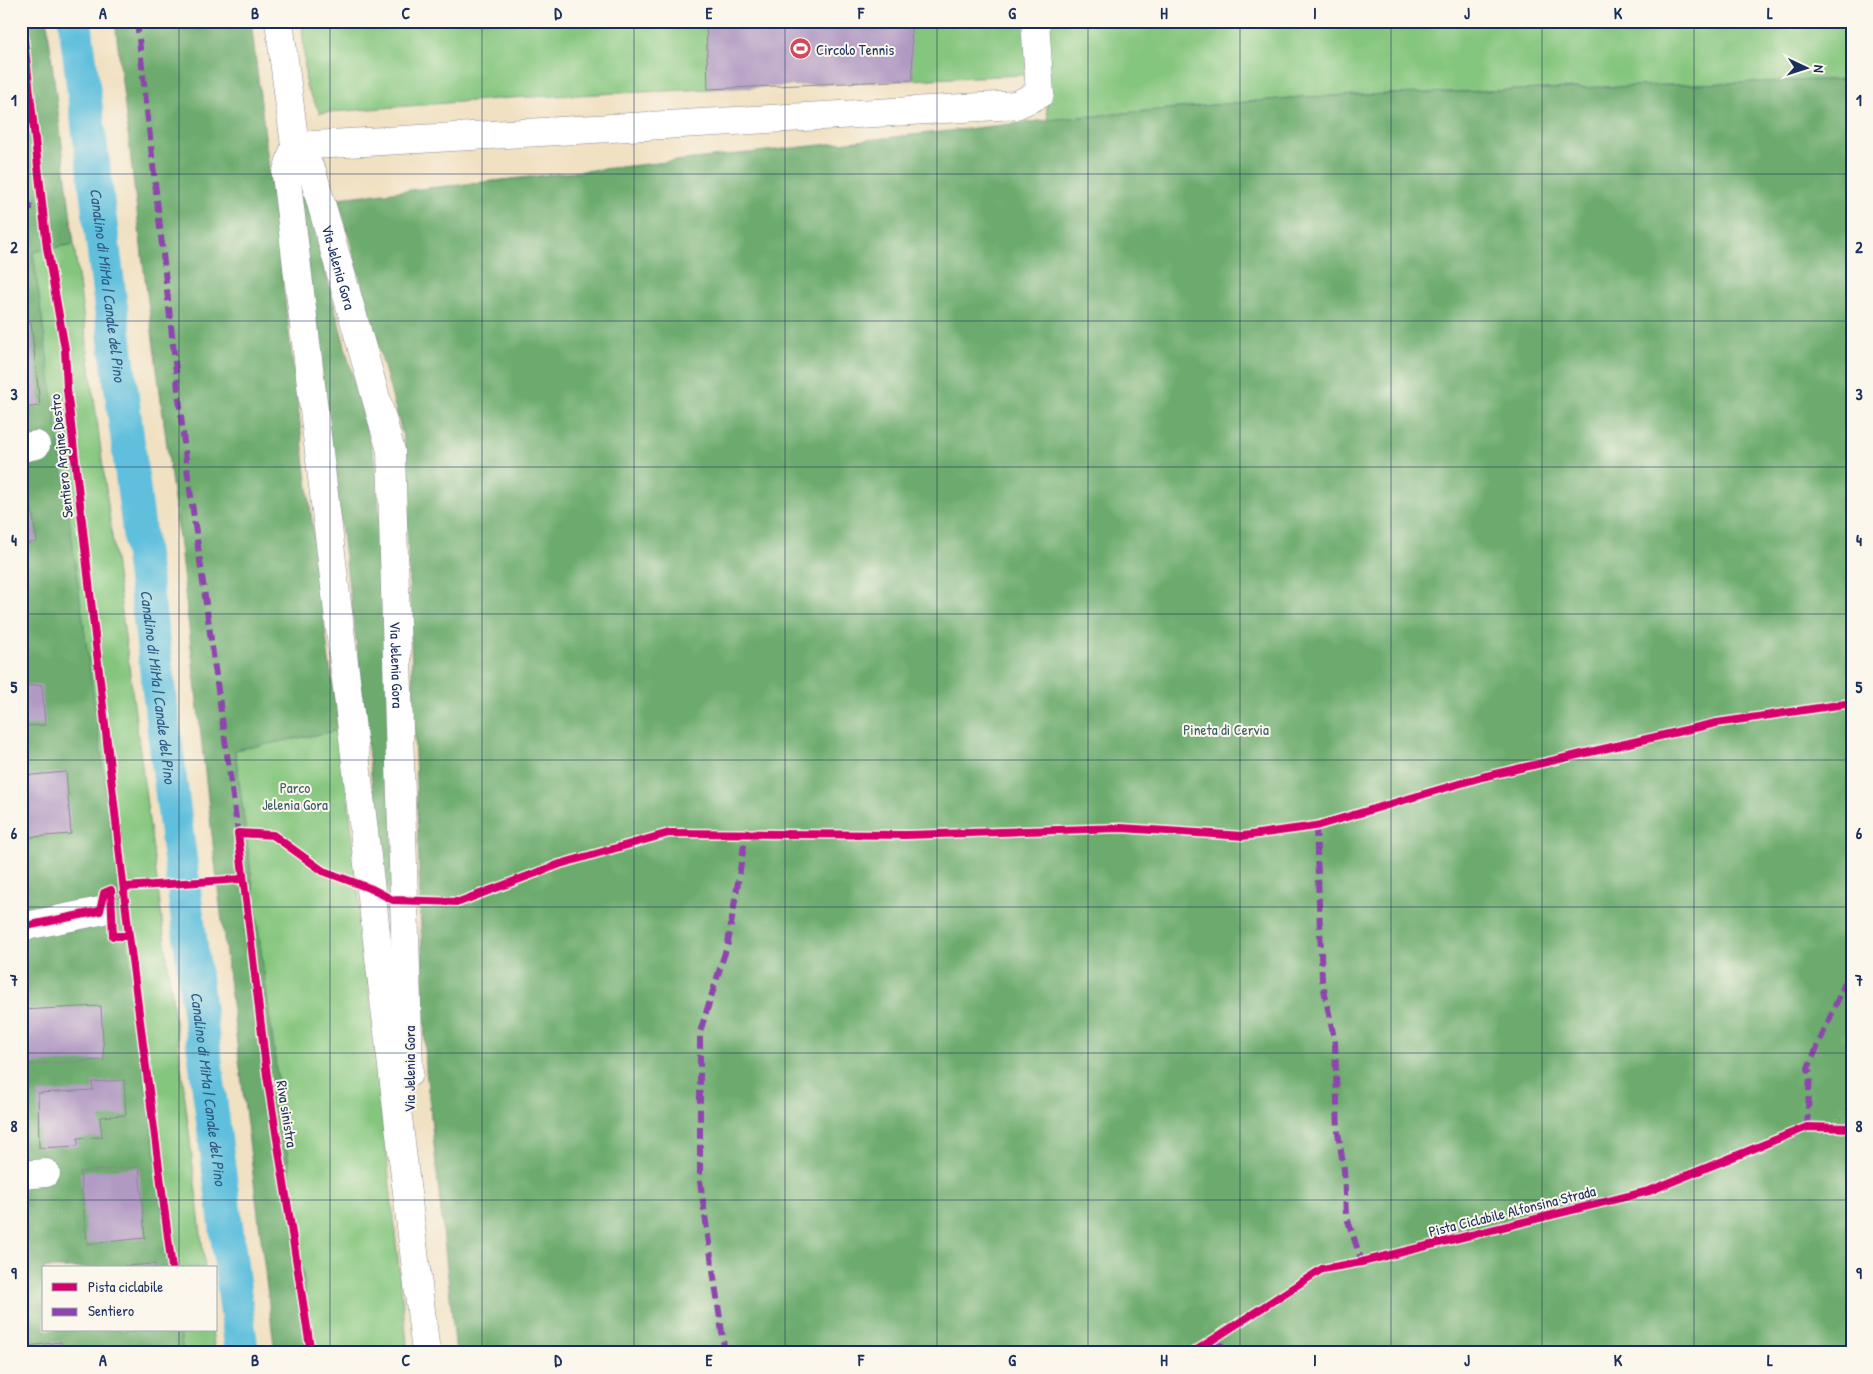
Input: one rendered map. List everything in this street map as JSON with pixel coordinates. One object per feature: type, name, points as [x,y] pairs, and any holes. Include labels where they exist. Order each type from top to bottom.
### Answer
[{"type":"street","name":"Via Jelenia Gora","points":[[279,21],[295,146],[286,174],[426,1353]]},
{"type":"street","points":[[295,146],[1016,105],[1040,94],[1035,21]]},
{"type":"street","name":"Via Jelenia Gora","points":[[295,146],[312,171],[391,451],[409,1050],[409,1199]]},
{"type":"street","points":[[21,927],[100,911]]},
{"type":"green space","points":[[21,21],[47,21],[74,244],[33,252],[171,1266],[42,1266],[42,1332],[180,1332],[183,1353],[21,1353]]},
{"type":"green space","points":[[115,21],[251,21],[329,661],[341,730],[235,750],[313,1353],[275,1353],[218,889],[179,538],[142,255]]},
{"type":"green space","name":"Circolo Tennis","points":[[302,21],[1852,21],[1852,79],[1301,97],[1048,120],[1043,74],[509,98],[320,113],[306,86]]},
{"type":"green space","name":"Pineta di Cervia","points":[[1852,79],[1852,1353],[456,1353],[426,1070],[404,440],[338,198],[1048,120],[1301,97]]},
{"type":"green space","points":[[299,171],[377,469],[391,744],[396,1000],[357,649],[298,195]]},
{"type":"green space","points":[[74,244],[183,1081],[205,1266],[162,1266],[33,251]]},
{"type":"green space","name":"Parco Jelenia Gora","points":[[341,730],[408,1353],[313,1353],[235,750]]},
{"type":"green space","points":[[170,1332],[212,1332],[215,1353],[173,1353]]},
{"type":"building","points":[[706,21],[911,21],[913,80],[708,89]]},
{"type":"building","points":[[31,322],[40,406],[21,408],[21,323]]},
{"type":"building","points":[[26,472],[37,542],[21,544],[21,473]]},
{"type":"building","points":[[42,685],[45,725],[21,726],[21,686]]},
{"type":"building","points":[[66,772],[71,834],[21,838],[21,776]]},
{"type":"building","points":[[101,1006],[104,1060],[21,1065],[21,1010]]},
{"type":"building","points":[[124,1080],[126,1115],[100,1117],[102,1137],[78,1138],[78,1146],[39,1148],[38,1093],[93,1090],[92,1082]]},
{"type":"building","points":[[139,1167],[145,1238],[87,1244],[80,1172]]},
{"type":"building","points":[[21,1219],[23,1219],[26,1267],[21,1268]]},
{"type":"building","points":[[155,1264],[155,1266],[123,1266]]},
{"type":"building","points":[[61,1342],[62,1353],[21,1353],[21,1347]]},
{"type":"waterway","name":"Canalino di MiMa | Canale del Pino","points":[[75,21],[242,1353]]},
{"type":"marked path","points":[[137,21],[186,461],[238,833]]},
{"type":"marked path","points":[[21,209],[43,205]]},
{"type":"marked path","points":[[1316,826],[1322,980],[1335,1043],[1338,1132],[1344,1170],[1346,1215],[1362,1262]]},
{"type":"marked path","points":[[725,1353],[700,1181],[700,1032],[728,943],[746,833]]},
{"type":"marked path","points":[[1807,1127],[1810,1074],[1808,1068],[1846,981],[1852,975]]},
{"type":"marked path","points":[[1213,1341],[1234,1353]]},
{"type":"cycle path","name":"Sentiero Argine Destro","points":[[22,21],[47,248],[65,349],[67,389],[129,936],[172,1266]]},
{"type":"cycle path","name":"Riva sinistra","points":[[311,1353],[267,1076],[238,833],[273,835],[323,871],[372,889],[393,900],[459,902],[560,864],[669,833],[906,835],[1121,828],[1243,836],[1316,826],[1482,777],[1716,723],[1852,703]]},
{"type":"cycle path","points":[[125,887],[242,879]]},
{"type":"cycle path","points":[[21,927],[100,911],[104,893],[111,890],[113,936],[129,936]]},
{"type":"cycle path","name":"Pista Ciclabile Alfonsina Strada","points":[[1192,1353],[1322,1269],[1362,1262],[1649,1191],[1807,1127],[1852,1128]]},
{"type":"place","name":"Circolo Tennis","points":[[800,49]]}]
